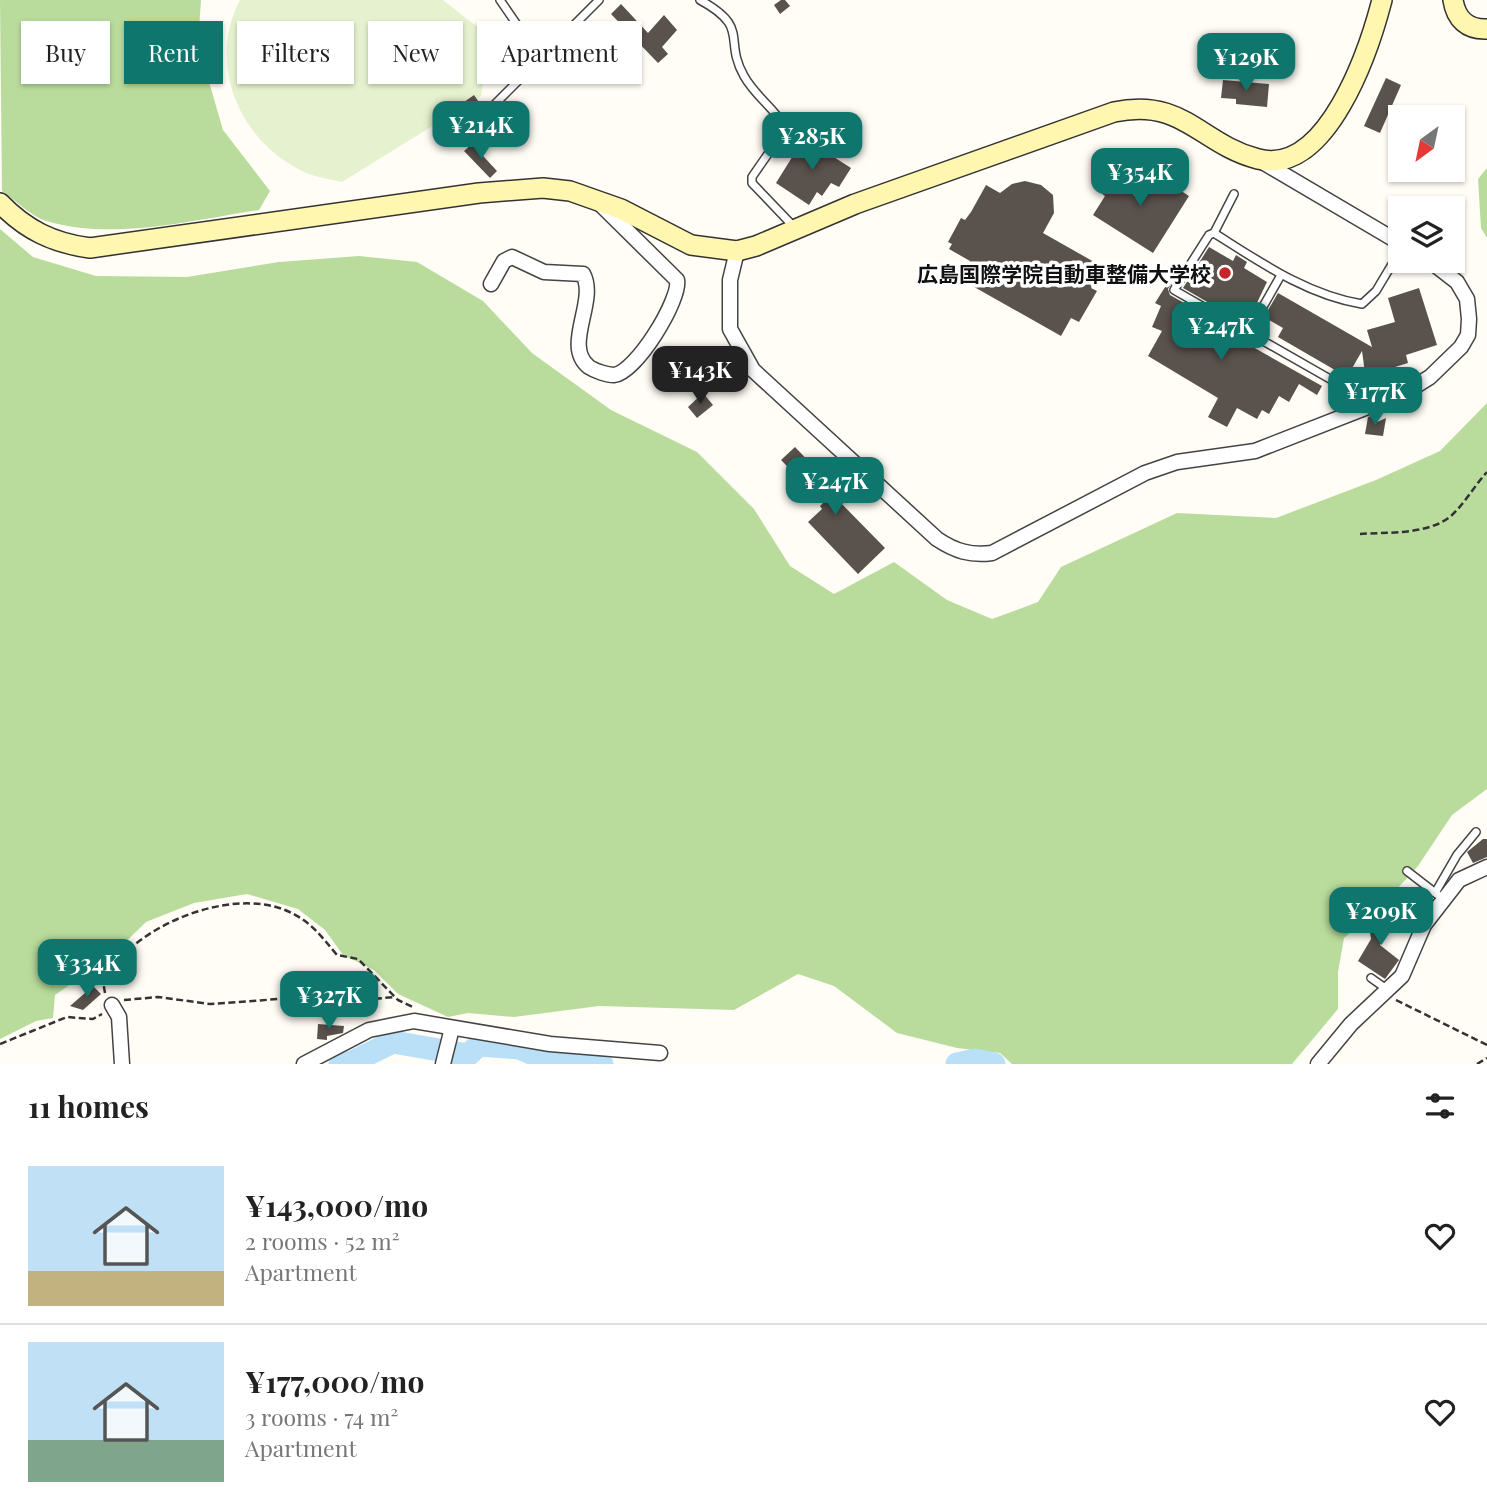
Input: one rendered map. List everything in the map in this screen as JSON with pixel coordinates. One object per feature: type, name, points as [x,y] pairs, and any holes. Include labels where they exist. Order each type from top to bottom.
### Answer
[{"type":"street","points":[[1258,159],[1288,159],[1317,141],[1364,59],[1382,0]]},
{"type":"street","points":[[1453,0],[1455,12],[1463,23],[1477,29],[1487,29]]},
{"type":"street","points":[[0,203],[37,233],[64,244],[90,248],[479,193],[543,188],[593,197],[691,245],[737,251],[1017,145],[1134,108],[1156,109],[1175,116],[1258,159],[1388,236]]},
{"type":"street","points":[[491,284],[504,261],[512,257],[544,272],[583,274],[588,294],[579,351],[587,365],[600,372],[615,375],[627,369],[668,310],[678,289],[677,280],[633,240],[593,197]]},
{"type":"street","points":[[737,251],[730,280],[730,329],[736,345],[753,370],[937,540],[950,548],[975,555],[992,553],[1145,473],[1177,463],[1255,452],[1406,392],[1448,362],[1468,335],[1467,299],[1457,282],[1445,273]]},
{"type":"street","points":[[1318,1064],[1351,1024],[1402,976],[1439,896],[1460,880],[1487,867]]},
{"type":"street","points":[[112,1005],[118,1017],[122,1064]]},
{"type":"street","points":[[304,1064],[369,1030],[414,1021],[550,1044],[660,1054]]},
{"type":"street","points":[[443,1063],[452,1028]]},
{"type":"lane","points":[[500,0],[514,21]]},
{"type":"lane","points":[[578,21],[599,0]]},
{"type":"lane","points":[[699,0],[729,19],[735,32],[742,74],[786,128],[752,177],[752,183],[795,229]]},
{"type":"lane","points":[[468,130],[514,84]]},
{"type":"lane","points":[[1234,194],[1214,233],[1209,235],[1174,290],[1337,383]]},
{"type":"lane","points":[[1214,233],[1281,275],[1346,301],[1362,304],[1376,291],[1388,271]]},
{"type":"lane","points":[[1248,333],[1281,275]]},
{"type":"lane","points":[[1407,871],[1439,896],[1457,855],[1476,832]]},
{"type":"lane","points":[[1371,978],[1386,993]]},
{"type":"path","points":[[1360,534],[1400,532],[1439,523],[1452,516],[1487,472]]},
{"type":"path","points":[[112,1005],[102,985],[103,981],[130,947],[201,909],[248,904],[270,905],[307,921],[321,933],[337,955],[358,958],[395,997],[419,1008]]},
{"type":"path","points":[[1386,993],[1487,1045]]},
{"type":"path","points":[[0,1044],[68,1017],[93,1019],[112,1005],[143,997],[210,1004],[320,996],[361,1000],[395,997]]},
{"type":"path","points":[[1477,1064],[1487,1058]]},
{"type":"green space","points":[[0,0],[201,0],[200,21],[124,21],[124,84],[210,84],[223,130],[270,191],[259,210],[153,227],[98,229],[72,227],[40,219],[2,191]]},
{"type":"green space","points":[[240,0],[443,0],[477,27],[477,84],[483,84],[481,96],[342,182],[321,178],[278,156],[260,139],[245,119],[234,97],[228,73],[227,48],[231,24]]},
{"type":"green space","points":[[1487,168],[1487,238],[1481,228],[1478,179]]},
{"type":"green space","points":[[0,229],[33,257],[96,276],[187,277],[279,262],[359,256],[417,262],[483,301],[532,353],[611,410],[697,452],[754,509],[790,566],[834,594],[894,562],[947,600],[992,619],[1038,602],[1061,567],[1177,513],[1276,518],[1376,480],[1440,451],[1487,403],[1487,789],[1452,815],[1418,866],[1383,904],[1344,938],[1338,972],[1338,1009],[1292,1064],[1012,1064],[1000,1053],[957,1048],[897,1033],[834,986],[798,974],[734,1010],[599,1006],[514,1017],[468,1013],[448,1017],[398,994],[374,970],[343,955],[325,930],[298,909],[247,894],[194,903],[146,922],[112,955],[55,995],[53,1018],[36,1021],[0,1039]]},
{"type":"building","points":[[785,0],[790,6],[780,14],[774,5]]},
{"type":"building","points":[[621,4],[637,21],[618,21],[611,14]]},
{"type":"building","points":[[664,15],[677,30],[662,47],[668,54],[658,63],[642,46],[642,27],[648,33]]},
{"type":"building","points":[[1386,78],[1401,85],[1392,105],[1388,105],[1388,115],[1380,133],[1364,126]]},
{"type":"building","points":[[1223,80],[1269,84],[1267,107],[1236,104],[1236,99],[1221,98]]},
{"type":"building","points":[[474,95],[483,108],[448,134],[441,124],[453,116],[450,112]]},
{"type":"building","points":[[804,138],[851,168],[839,187],[831,183],[822,196],[817,192],[809,205],[776,183]]},
{"type":"building","points":[[472,144],[497,171],[490,178],[464,151]]},
{"type":"building","points":[[1122,167],[1135,176],[1138,172],[1160,186],[1164,180],[1189,196],[1153,253],[1093,215],[1105,196],[1101,193],[1108,183],[1111,185]]},
{"type":"building","points":[[1025,181],[1041,185],[1053,195],[1054,213],[1043,233],[1103,267],[1091,288],[1097,291],[1079,322],[1071,318],[1061,336],[960,279],[970,261],[949,249],[952,244],[948,242],[961,218],[965,220],[986,185],[1000,193],[1012,184]]},
{"type":"building","points":[[1209,247],[1233,261],[1236,255],[1247,262],[1244,268],[1267,282],[1244,323],[1183,288]]},
{"type":"building","points":[[1177,268],[1180,269],[1168,289],[1170,295],[1237,333],[1235,337],[1322,386],[1317,395],[1299,384],[1289,402],[1279,396],[1269,414],[1262,410],[1257,419],[1237,408],[1227,427],[1208,417],[1218,398],[1148,356],[1162,331],[1152,327],[1161,306],[1155,303]]},
{"type":"building","points":[[1419,288],[1437,345],[1406,355],[1408,363],[1385,370],[1387,375],[1366,380],[1362,351],[1347,377],[1278,337],[1283,328],[1264,317],[1278,293],[1372,347],[1367,330],[1395,322],[1388,298]]},
{"type":"building","points":[[703,393],[713,405],[697,418],[688,407]]},
{"type":"building","points":[[1374,415],[1377,422],[1386,418],[1383,436],[1365,434],[1368,417]]},
{"type":"building","points":[[795,447],[839,493],[835,497],[885,548],[858,574],[808,522],[822,509],[820,506],[823,503],[781,460]]},
{"type":"building","points":[[1483,839],[1487,839],[1487,857],[1473,863],[1467,852]]},
{"type":"building","points":[[1418,890],[1429,903],[1413,924],[1398,908]]},
{"type":"building","points":[[1393,906],[1401,915],[1380,945],[1399,960],[1385,979],[1358,961],[1371,939],[1370,932]]},
{"type":"building","points":[[93,986],[101,994],[83,1010],[70,1006]]},
{"type":"building","points":[[318,1024],[344,1026],[343,1033],[327,1036],[327,1040],[317,1039]]},
{"type":"waterway","points":[[340,1064],[352,1062],[393,1042],[468,1055],[479,1045],[519,1048],[538,1056],[602,1064]]},
{"type":"waterway","points":[[957,1064],[975,1060],[994,1064]]},
{"type":"place","name":"広島国際学院自動車整備大学校","points":[[1225,273]]}]
